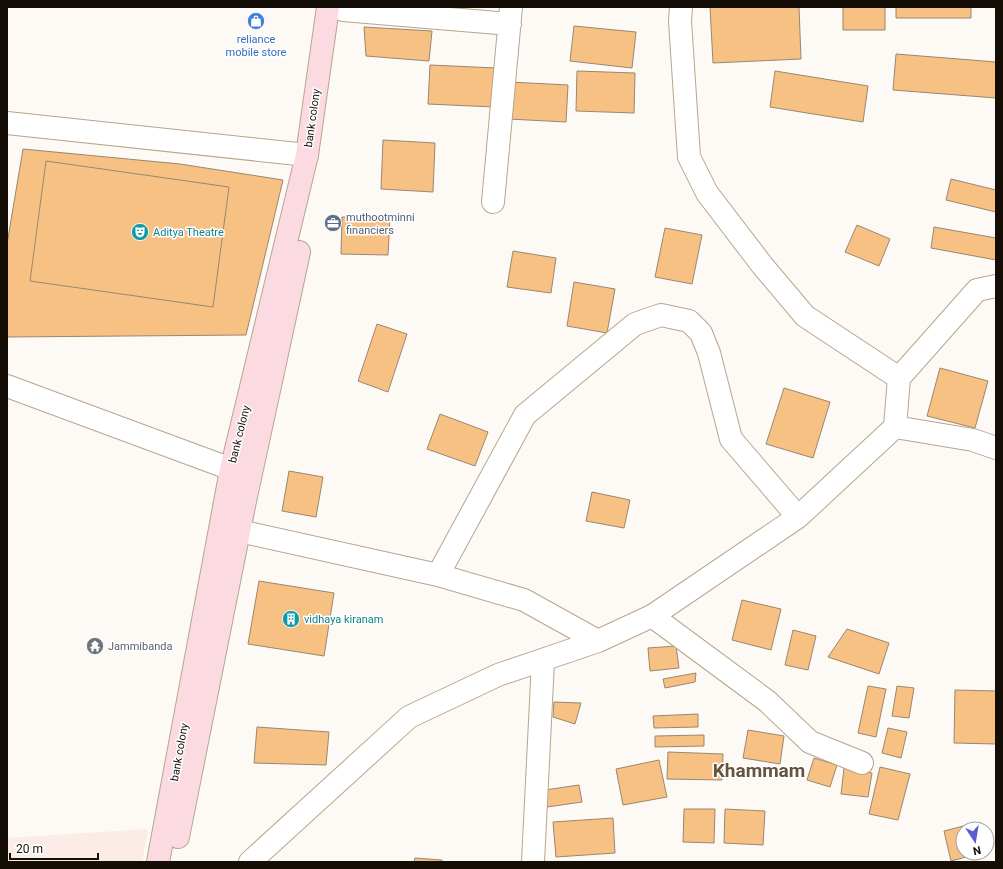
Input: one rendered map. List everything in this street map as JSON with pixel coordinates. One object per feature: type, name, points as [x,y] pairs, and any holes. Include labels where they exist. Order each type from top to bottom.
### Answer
[{"type":"main road","name":"bank colony","points":[[158,862],[230,470],[307,155],[338,8]]},
{"type":"main road","points":[[173,862],[239,531],[326,127],[338,8]]},
{"type":"street","points":[[680,7],[689,157],[707,193],[762,265],[805,316],[899,378]]},
{"type":"street","points":[[338,8],[510,15],[493,202]]},
{"type":"street","points":[[7,123],[307,155]]},
{"type":"street","points":[[250,862],[409,717],[498,675],[543,661],[598,641],[652,616],[798,516],[895,427],[899,378],[977,290],[996,286]]},
{"type":"street","points":[[438,575],[525,415],[635,324],[661,315],[689,321],[701,333],[709,353],[731,439],[798,516]]},
{"type":"street","points":[[7,386],[251,477]]},
{"type":"street","points":[[895,427],[973,440],[996,448]]},
{"type":"street","points":[[239,531],[438,575],[524,600],[598,641]]},
{"type":"street","points":[[652,616],[767,702],[795,730],[810,742],[862,763]]},
{"type":"street","points":[[534,862],[543,661]]},
{"type":"shaded area","points":[[148,829],[142,862],[7,862],[7,838]]},
{"type":"building","points":[[710,7],[799,7],[801,59],[713,63]]},
{"type":"building","points":[[843,7],[885,7],[885,30],[843,30]]},
{"type":"building","points":[[896,7],[971,7],[971,18],[896,18]]},
{"type":"building","points":[[574,26],[636,32],[632,68],[570,61]]},
{"type":"building","points":[[364,27],[432,31],[429,61],[366,56]]},
{"type":"building","points":[[896,54],[996,62],[996,98],[893,90]]},
{"type":"building","points":[[430,65],[496,68],[494,107],[428,104]]},
{"type":"building","points":[[577,71],[635,73],[634,113],[576,111]]},
{"type":"building","points":[[775,71],[868,86],[863,122],[770,107]]},
{"type":"building","points":[[510,82],[568,85],[566,122],[508,119]]},
{"type":"building","points":[[383,140],[435,143],[433,192],[381,189]]},
{"type":"building","name":"Aditya Theatre","points":[[23,149],[180,164],[283,180],[246,335],[7,337],[7,244]]},
{"type":"building","points":[[46,161],[229,187],[213,307],[30,281]]},
{"type":"building","points":[[951,179],[996,190],[996,212],[946,200]]},
{"type":"building","points":[[342,217],[390,218],[388,255],[341,254]]},
{"type":"building","points":[[857,225],[890,239],[879,266],[845,252]]},
{"type":"building","points":[[934,227],[996,238],[996,260],[931,248]]},
{"type":"building","points":[[665,228],[702,235],[692,284],[655,277]]},
{"type":"building","points":[[513,251],[556,258],[551,293],[507,287]]},
{"type":"building","points":[[574,282],[615,289],[607,333],[567,326]]},
{"type":"building","points":[[377,324],[407,334],[388,392],[358,381]]},
{"type":"building","points":[[940,368],[988,381],[975,428],[927,416]]},
{"type":"building","points":[[784,388],[830,402],[813,458],[766,444]]},
{"type":"building","points":[[440,414],[488,432],[475,466],[427,449]]},
{"type":"building","points":[[289,471],[323,477],[316,517],[282,511]]},
{"type":"building","points":[[592,492],[630,500],[624,528],[586,521]]},
{"type":"building","name":"vidhaya kiranam","points":[[259,581],[334,593],[324,656],[248,644]]},
{"type":"building","points":[[742,600],[781,609],[771,650],[732,640]]},
{"type":"building","points":[[847,629],[889,643],[879,674],[828,657]]},
{"type":"building","points":[[793,630],[816,636],[808,670],[785,665]]},
{"type":"building","points":[[676,646],[679,668],[650,671],[648,648]]},
{"type":"building","points":[[696,673],[695,682],[665,688],[663,679]]},
{"type":"building","points":[[868,686],[886,689],[876,737],[858,733]]},
{"type":"building","points":[[897,686],[914,688],[909,718],[892,716]]},
{"type":"building","points":[[955,690],[996,691],[996,744],[954,743]]},
{"type":"building","points":[[554,702],[581,703],[575,724],[553,717]]},
{"type":"building","points":[[698,714],[698,727],[654,728],[653,716]]},
{"type":"building","points":[[257,727],[329,732],[326,765],[254,763]]},
{"type":"building","points":[[888,728],[907,732],[901,758],[882,753]]},
{"type":"building","points":[[748,730],[784,736],[780,764],[743,758]]},
{"type":"building","points":[[704,735],[704,746],[655,747],[655,736]]},
{"type":"building","points":[[668,752],[723,754],[722,780],[667,779]]},
{"type":"building","points":[[814,758],[837,765],[830,787],[807,780]]},
{"type":"building","points":[[659,760],[667,797],[623,805],[616,769]]},
{"type":"building","points":[[880,767],[910,774],[898,820],[869,814]]},
{"type":"building","points":[[844,768],[872,773],[868,797],[841,794]]},
{"type":"building","points":[[579,785],[582,802],[547,807],[545,790]]},
{"type":"building","points":[[684,809],[715,809],[714,843],[683,842]]},
{"type":"building","points":[[725,809],[765,811],[763,845],[724,843]]},
{"type":"building","points":[[613,818],[615,853],[556,857],[553,822]]},
{"type":"building","points":[[955,828],[955,860],[951,861],[944,831]]},
{"type":"building","points":[[415,858],[442,860],[442,862],[414,862]]},
{"type":"place","name":"reliance mobile store","points":[[256,21]]},
{"type":"place","name":"muthootminni financiers","points":[[333,223]]},
{"type":"place","name":"Aditya Theatre","points":[[140,232]]},
{"type":"place","name":"vidhaya kiranam","points":[[291,619]]},
{"type":"place","name":"Jammibanda","points":[[95,646]]},
{"type":"district","name":"Khammam","points":[[759,770]]}]
